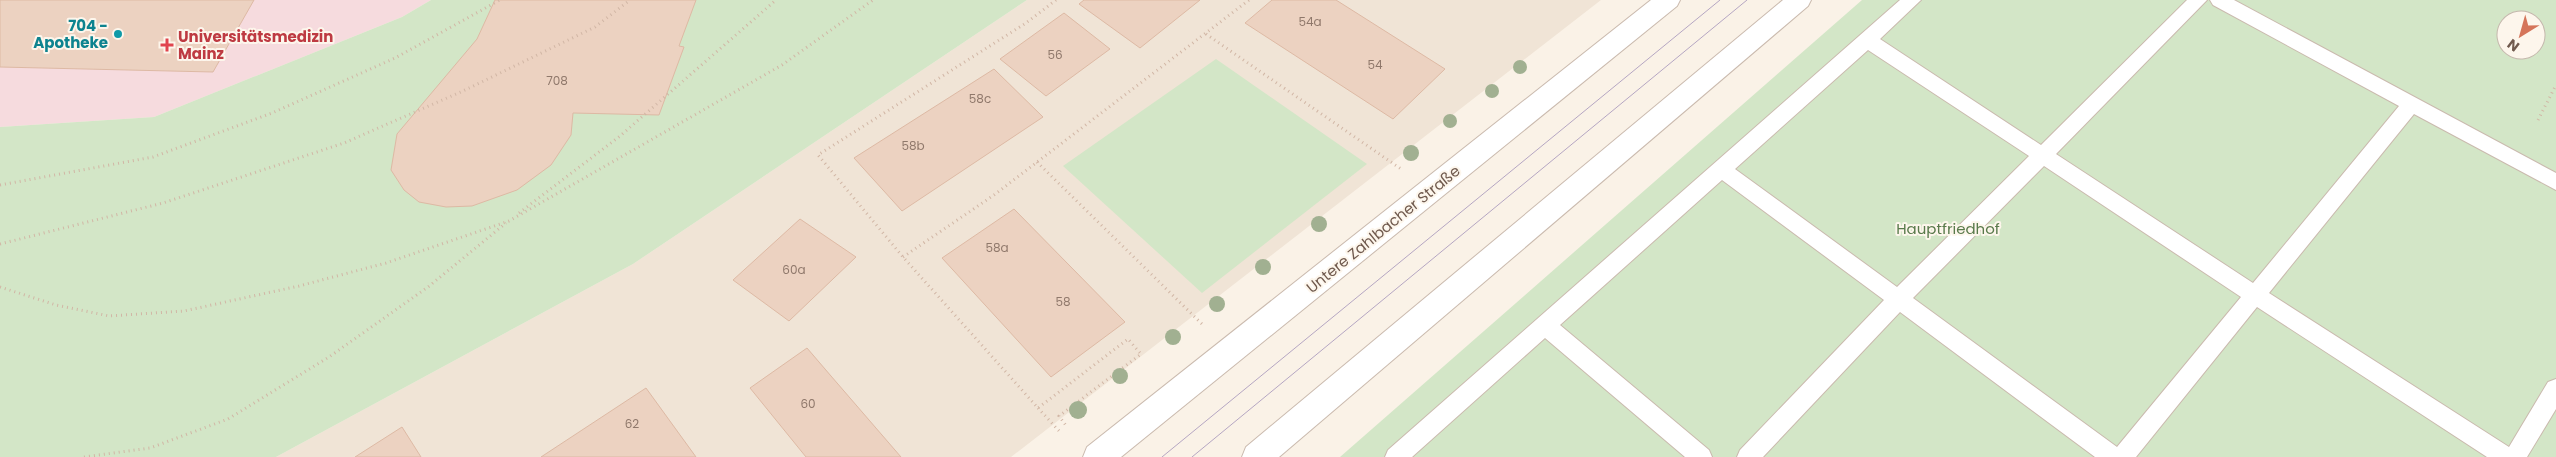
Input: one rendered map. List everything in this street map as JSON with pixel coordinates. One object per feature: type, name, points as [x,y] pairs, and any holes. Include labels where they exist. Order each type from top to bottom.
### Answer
[{"type":"street","name":"Untere Zahlbacher Straße","points":[[1098,457],[1668,0]]},
{"type":"street","points":[[1257,457],[1799,0]]},
{"type":"lane","points":[[1396,457],[1912,0]]},
{"type":"lane","points":[[1748,457],[1898,300],[2198,0]]},
{"type":"lane","points":[[2219,0],[2556,182]]},
{"type":"lane","points":[[1867,40],[2255,295],[2506,457]]},
{"type":"lane","points":[[2122,457],[2411,105]]},
{"type":"lane","points":[[1721,169],[2113,457]]},
{"type":"lane","points":[[1545,325],[1702,457]]},
{"type":"lane","points":[[2516,457],[2556,389]]},
{"type":"path","points":[[0,184],[154,156],[254,120],[395,58],[500,0]]},
{"type":"path","points":[[0,244],[163,203],[344,143],[463,90],[595,27],[630,0]]},
{"type":"path","points":[[84,457],[150,448],[228,419],[329,358],[428,287],[509,221],[620,136],[776,0]]},
{"type":"path","points":[[0,287],[56,305],[109,316],[184,311],[299,286],[386,263],[509,221],[782,65],[873,0]]},
{"type":"path","points":[[1056,0],[1026,23],[818,155],[903,257],[1060,432]]},
{"type":"path","points":[[903,257],[994,195],[1249,0]]},
{"type":"path","points":[[1206,34],[1402,170]]},
{"type":"path","points":[[2538,120],[2556,85]]},
{"type":"path","points":[[1037,162],[1202,324]]},
{"type":"path","points":[[1038,408],[1128,339],[1141,354],[1058,416],[1067,427]]},
{"type":"shaded area","name":"Universitätsmedizin Mainz","points":[[0,0],[431,0],[402,17],[154,117],[0,127]]},
{"type":"shaded area","points":[[1027,0],[1601,0],[1011,457],[276,457],[633,264]]},
{"type":"green space","points":[[431,0],[1027,0],[633,264],[276,457],[0,457],[0,127],[154,117],[402,17]]},
{"type":"green space","name":"Hauptfriedhof","points":[[1862,0],[2556,0],[2556,457],[1340,457]]},
{"type":"green space","points":[[1216,59],[1367,164],[1202,293],[1063,166]]},
{"type":"building","name":"704 - Apotheke","points":[[0,0],[254,0],[213,72],[0,67]]},
{"type":"building","points":[[495,0],[696,0],[679,46],[684,47],[659,115],[573,113],[571,135],[551,165],[517,190],[472,206],[446,207],[419,202],[404,190],[391,170],[397,134],[477,39]]},
{"type":"building","points":[[1084,0],[1200,0],[1140,48],[1079,4]]},
{"type":"building","points":[[1272,0],[1336,0],[1445,69],[1393,119],[1245,23]]},
{"type":"building","points":[[1064,13],[1110,49],[1046,96],[1000,59]]},
{"type":"building","points":[[994,69],[1043,117],[902,211],[854,158]]},
{"type":"building","points":[[1014,209],[1125,322],[1051,377],[942,258]]},
{"type":"building","points":[[800,219],[856,257],[789,321],[733,280]]},
{"type":"building","points":[[807,348],[901,457],[806,457],[750,388]]},
{"type":"building","points":[[646,388],[696,457],[541,457]]},
{"type":"building","points":[[402,427],[421,457],[355,457]]},
{"type":"tram line","points":[[1162,457],[1720,0]]},
{"type":"tram line","points":[[1192,457],[1747,0]]},
{"type":"place","name":"704 - Apotheke","points":[[118,34]]},
{"type":"place","name":"Universitätsmedizin Mainz","points":[[167,45]]}]
